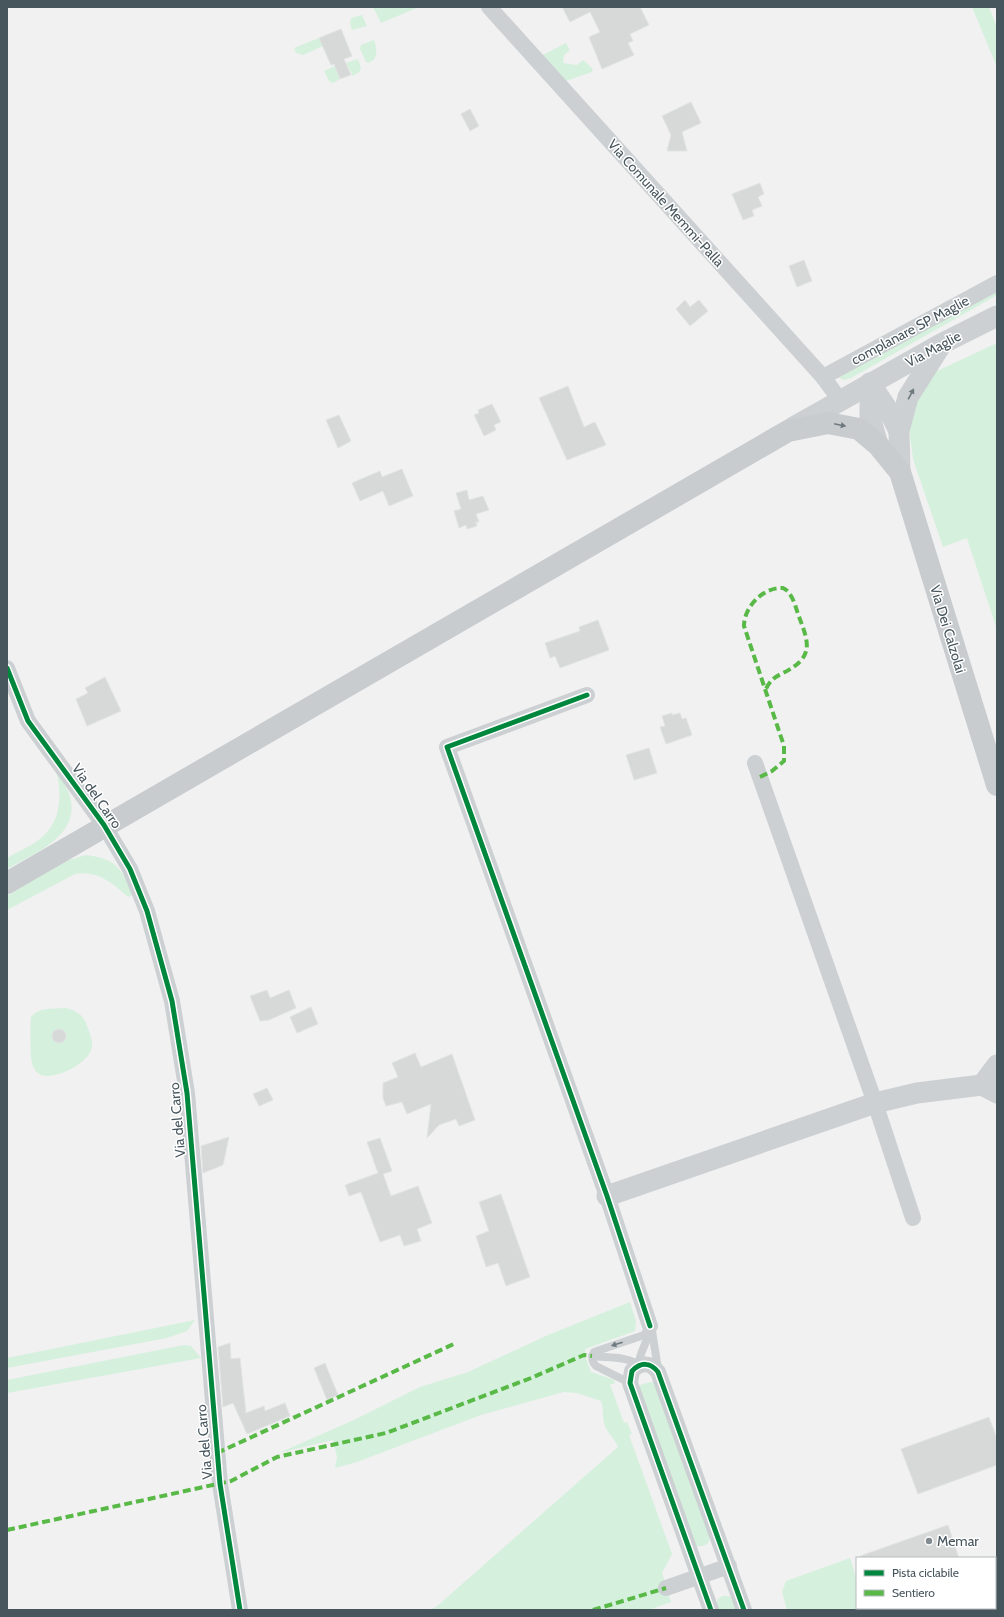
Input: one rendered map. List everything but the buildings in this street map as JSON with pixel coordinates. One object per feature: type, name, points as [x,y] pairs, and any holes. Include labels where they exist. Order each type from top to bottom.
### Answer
[{"type":"main road","points":[[7,883],[104,825],[788,431],[828,423],[859,429],[878,445],[900,472]]},
{"type":"main road","name":"Via Dei Calzolai","points":[[900,472],[997,786]]},
{"type":"street","name":"Via Comunale Memmi-Palla","points":[[490,7],[823,377],[840,400]]},
{"type":"street","name":"complanare SP Maglie","points":[[823,377],[997,283]]},
{"type":"street","name":"Via Maglie","points":[[788,431],[870,383],[997,316]]},
{"type":"street","points":[[900,472],[899,431],[908,397],[942,344]]},
{"type":"street","points":[[870,383],[890,413],[899,431]]},
{"type":"street","points":[[870,383],[870,417],[878,445]]},
{"type":"street","name":"Via del Carro","points":[[7,668],[28,721],[104,825],[130,869],[147,912],[164,968],[180,1043],[187,1093],[220,1484],[240,1610]]},
{"type":"street","points":[[587,695],[447,747],[607,1196],[650,1326]]},
{"type":"street","points":[[755,763],[875,1103],[913,1218]]},
{"type":"street","points":[[607,1196],[875,1103],[917,1093],[990,1089],[997,1065]]},
{"type":"street","points":[[711,1610],[630,1382],[632,1371],[639,1365],[649,1364],[658,1372],[744,1610]]},
{"type":"street","points":[[666,1588],[728,1566]]},
{"type":"lane","points":[[630,1382],[596,1366],[593,1362],[592,1356],[594,1352],[644,1335],[650,1326]]},
{"type":"lane","points":[[639,1365],[639,1359],[649,1337],[650,1326]]},
{"type":"lane","points":[[650,1326],[653,1333],[658,1372]]},
{"type":"lane","points":[[592,1356],[634,1361],[639,1365]]},
{"type":"green space","points":[[373,7],[419,7],[381,23]]},
{"type":"green space","points":[[972,7],[989,7],[997,27],[997,67]]},
{"type":"green space","points":[[362,15],[367,26],[352,30],[350,23],[351,18]]},
{"type":"green space","points":[[319,38],[323,46],[303,55],[296,53],[294,48]]},
{"type":"green space","points":[[374,40],[376,57],[368,63],[366,62],[360,49],[361,45]]},
{"type":"green space","points":[[566,43],[570,50],[564,55],[563,63],[577,65],[583,60],[593,69],[592,72],[566,81],[539,57]]},
{"type":"green space","points":[[358,59],[361,68],[359,72],[353,76],[346,63]]},
{"type":"green space","points":[[335,66],[340,79],[333,83],[329,81],[324,71]]},
{"type":"green space","points":[[997,289],[997,295],[851,378],[844,380],[836,376]]},
{"type":"green space","points":[[997,343],[997,630],[967,538],[943,547],[913,459],[910,435],[911,416],[926,381],[937,371]]},
{"type":"green space","points":[[56,770],[66,786],[70,797],[72,811],[68,823],[62,833],[52,842],[41,850],[7,869],[7,858],[38,840],[49,830],[53,823],[59,806],[59,788]]},
{"type":"green space","points":[[86,855],[105,859],[117,866],[125,878],[133,895],[128,897],[104,879],[91,874],[83,873],[75,874],[7,910],[7,896],[66,861]]},
{"type":"green space","points":[[65,1008],[73,1010],[82,1016],[86,1022],[91,1038],[91,1050],[83,1061],[60,1074],[45,1076],[39,1074],[34,1068],[31,1059],[31,1017],[42,1010]]},
{"type":"green space","points":[[630,1302],[636,1321],[635,1331],[585,1349],[585,1356],[591,1372],[615,1380],[614,1384],[610,1384],[624,1423],[627,1422],[632,1434],[629,1435],[672,1554],[662,1573],[671,1602],[649,1610],[429,1610],[436,1607],[618,1447],[605,1426],[601,1401],[577,1393],[564,1392],[481,1415],[357,1462],[335,1468],[337,1457],[333,1440],[279,1453],[356,1419],[420,1387],[468,1372],[548,1335]]},
{"type":"green space","points":[[195,1320],[187,1331],[167,1338],[7,1368],[7,1358]]},
{"type":"green space","points":[[184,1345],[191,1346],[201,1358],[7,1393],[7,1380]]},
{"type":"green space","points":[[650,1382],[655,1383],[710,1535],[708,1543],[704,1546],[695,1546],[639,1391],[640,1385]]},
{"type":"green space","points":[[850,1558],[856,1577],[856,1609],[867,1610],[787,1610],[782,1592],[786,1581]]},
{"type":"green space","points":[[722,1596],[729,1596],[733,1599],[737,1610],[717,1610],[717,1600]]},
{"type":"marked path","points":[[760,777],[772,771],[784,761],[784,746],[744,626],[747,612],[756,600],[768,591],[783,588],[789,592],[794,603],[805,633],[807,648],[805,655],[800,661],[773,679],[766,689]]},
{"type":"marked path","points":[[217,1453],[456,1343]]},
{"type":"marked path","points":[[7,1530],[231,1481],[277,1457],[386,1433],[531,1378],[584,1355],[592,1356]]},
{"type":"marked path","points":[[593,1610],[666,1588]]},
{"type":"cycle path","points":[[7,668],[28,721],[104,825],[130,869],[147,911],[172,1001],[187,1093],[220,1484],[240,1610]]},
{"type":"cycle path","points":[[587,695],[447,747],[607,1196],[650,1326]]},
{"type":"cycle path","points":[[711,1610],[630,1383],[632,1371],[635,1368],[645,1364],[652,1366],[658,1372],[744,1610]]},
{"type":"place","name":"Memar","points":[[929,1541]]}]
